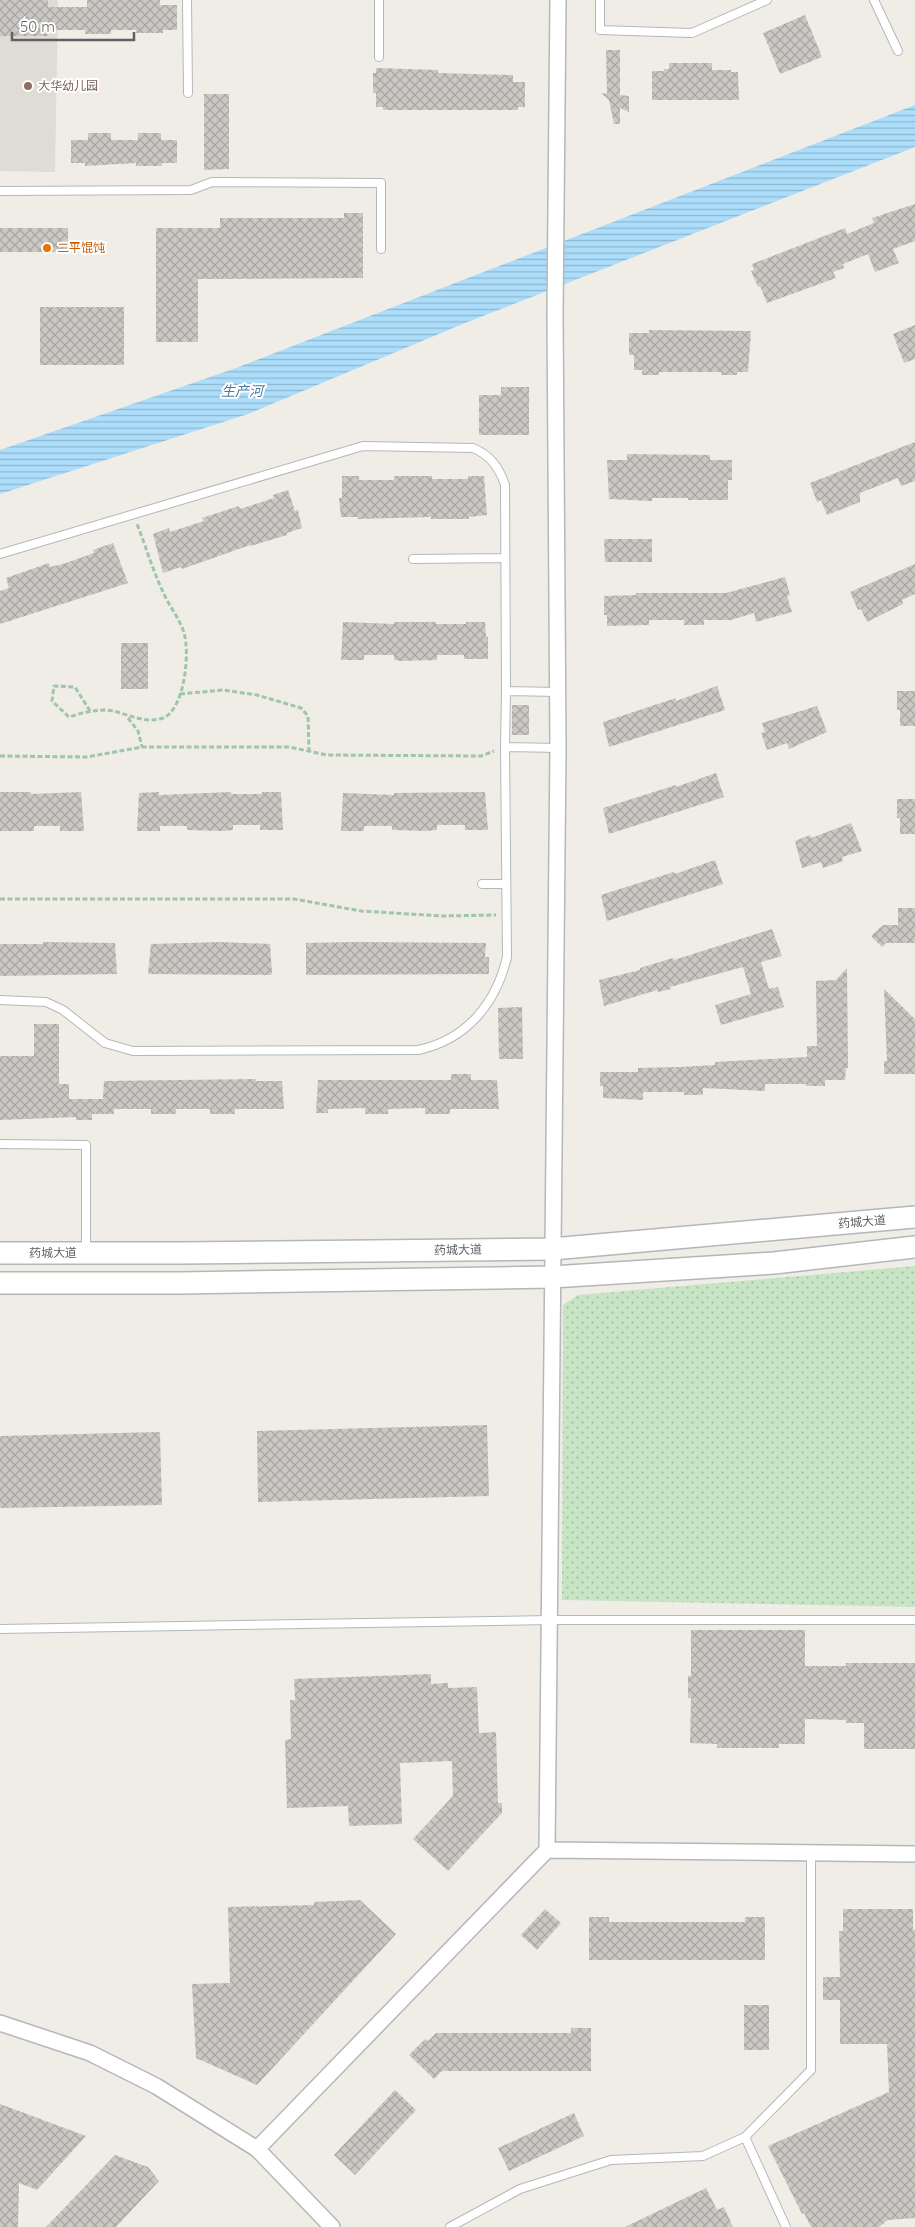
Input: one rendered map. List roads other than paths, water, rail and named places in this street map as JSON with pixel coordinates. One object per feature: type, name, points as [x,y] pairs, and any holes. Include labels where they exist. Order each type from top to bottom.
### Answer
[{"type":"main road","name":"药城大道","points":[[0,1252],[552,1249],[915,1217]]},
{"type":"main road","points":[[0,1283],[180,1283],[552,1277],[774,1263],[915,1247]]},
{"type":"street","points":[[257,2149],[547,1850],[558,748],[555,314],[558,0]]},
{"type":"street","points":[[547,1850],[915,1854]]},
{"type":"street","points":[[0,2023],[90,2053],[156,2086],[257,2149],[332,2227]]},
{"type":"lane","points":[[187,0],[188,93]]},
{"type":"lane","points":[[379,0],[379,57]]},
{"type":"lane","points":[[600,0],[600,30],[692,33],[766,0]]},
{"type":"lane","points":[[874,0],[898,51]]},
{"type":"lane","points":[[0,191],[191,190],[212,182],[381,183],[381,250]]},
{"type":"lane","points":[[0,554],[363,446],[473,448],[494,462],[505,485],[507,957],[503,974],[488,1004],[465,1030],[435,1047],[418,1050],[133,1051],[105,1042],[71,1015],[46,1002],[0,1000]]},
{"type":"lane","points":[[414,559],[505,558]]},
{"type":"lane","points":[[506,691],[558,692]]},
{"type":"lane","points":[[505,748],[558,748]]},
{"type":"lane","points":[[482,884],[506,884]]},
{"type":"lane","points":[[0,1144],[86,1145],[86,1253]]},
{"type":"lane","points":[[0,1629],[550,1620],[915,1620]]},
{"type":"lane","points":[[450,2227],[520,2189],[611,2160],[703,2156],[745,2137],[812,2070],[812,1852]]},
{"type":"lane","points":[[745,2137],[786,2227]]},
{"type":"water","name":"生产河","points":[[915,105],[915,147],[465,323],[248,414],[0,494],[0,450],[236,368]]},
{"type":"place","name":"大华幼儿园","points":[[28,86]]},
{"type":"place","name":"二平馄饨","points":[[47,248]]}]
